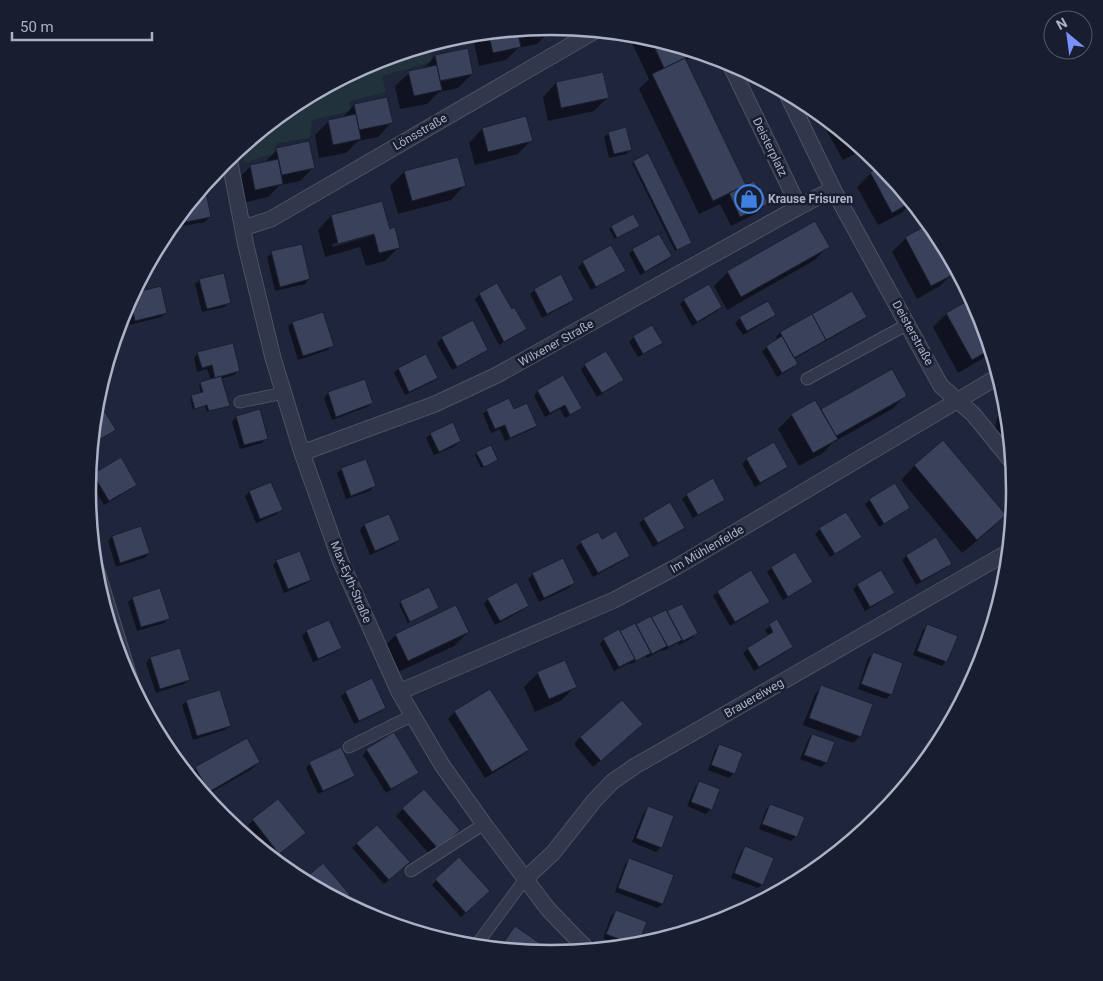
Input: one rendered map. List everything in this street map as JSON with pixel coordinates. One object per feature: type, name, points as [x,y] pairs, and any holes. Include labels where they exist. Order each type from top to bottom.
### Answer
[{"type":"street","name":"Lönsstraße","points":[[243,228],[271,218],[584,36]]},
{"type":"street","name":"Deisterplatz","points":[[735,74],[799,207]]},
{"type":"street","points":[[792,104],[834,188],[799,207]]},
{"type":"street","name":"Max-Eyth-Straße","points":[[231,166],[273,358],[302,453],[340,560],[399,692],[442,765],[484,824],[554,915],[583,945]]},
{"type":"street","name":"Deisterstraße","points":[[834,188],[941,386],[973,414],[1005,454]]},
{"type":"street","name":"Wilxener Straße","points":[[302,453],[435,404],[497,375],[799,207]]},
{"type":"street","name":"Im Mühlenfelde","points":[[399,692],[614,600],[678,566],[993,380]]},
{"type":"street","name":"Brauereiweg","points":[[525,878],[553,853],[594,801],[612,782],[635,766],[1002,556]]},
{"type":"lane","points":[[807,379],[908,324]]},
{"type":"lane","points":[[240,402],[284,392]]},
{"type":"lane","points":[[349,747],[413,715]]},
{"type":"lane","points":[[411,871],[484,824]]},
{"type":"lane","points":[[480,940],[525,878]]},
{"type":"shaded area","points":[[469,43],[431,52],[432,62],[382,76],[386,92],[349,102],[351,111],[312,120],[310,138],[277,143],[273,154],[244,163],[243,156],[274,129],[298,112],[350,82],[405,59],[434,51]]},
{"type":"building","points":[[518,36],[521,47],[493,53],[490,39]]},
{"type":"building","points":[[468,48],[473,74],[440,81],[435,55]]},
{"type":"building","points":[[655,48],[689,56],[664,68]]},
{"type":"building","points":[[685,58],[746,185],[713,201],[652,74]]},
{"type":"building","points":[[437,65],[442,90],[414,96],[408,71]]},
{"type":"building","points":[[603,72],[609,98],[561,108],[556,82]]},
{"type":"building","points":[[387,97],[393,123],[359,130],[354,104]]},
{"type":"building","points":[[356,114],[361,139],[333,145],[328,120]]},
{"type":"building","points":[[526,116],[533,141],[488,152],[482,128]]},
{"type":"building","points":[[626,127],[632,150],[614,154],[608,132]]},
{"type":"building","points":[[309,141],[315,168],[282,175],[276,148]]},
{"type":"building","points":[[648,153],[692,243],[677,250],[633,161]]},
{"type":"building","points":[[458,157],[466,186],[412,201],[404,171]]},
{"type":"building","points":[[278,159],[283,184],[255,190],[250,165]]},
{"type":"building","points":[[875,169],[906,205],[892,213],[870,172]]},
{"type":"building","points":[[754,181],[758,188],[761,187],[768,204],[740,217],[729,193]]},
{"type":"building","points":[[206,193],[211,217],[186,222],[186,219]]},
{"type":"building","points":[[382,201],[390,229],[395,227],[400,248],[379,253],[374,234],[338,244],[331,215]]},
{"type":"building","points":[[633,214],[640,226],[617,238],[611,226]]},
{"type":"building","points":[[815,221],[830,247],[741,297],[727,271]]},
{"type":"building","points":[[923,227],[952,275],[931,286],[905,237]]},
{"type":"building","points":[[659,234],[672,256],[645,272],[632,249]]},
{"type":"building","points":[[302,244],[310,279],[280,287],[271,251]]},
{"type":"building","points":[[611,245],[626,271],[596,287],[582,261]]},
{"type":"building","points":[[224,273],[231,303],[207,309],[199,279]]},
{"type":"building","points":[[561,274],[574,300],[547,314],[534,289]]},
{"type":"building","points":[[497,283],[512,309],[514,307],[527,329],[504,342],[479,293]]},
{"type":"building","points":[[709,284],[722,307],[697,322],[683,299]]},
{"type":"building","points":[[161,286],[167,313],[135,321],[133,312],[142,291]]},
{"type":"building","points":[[852,291],[867,317],[826,340],[812,314]]},
{"type":"building","points":[[768,301],[776,315],[747,331],[739,317]]},
{"type":"building","points":[[966,302],[985,352],[972,360],[946,313]]},
{"type":"building","points":[[323,312],[334,346],[303,356],[292,322]]},
{"type":"building","points":[[812,314],[826,340],[794,358],[780,332]]},
{"type":"building","points":[[473,320],[488,350],[457,367],[441,337]]},
{"type":"building","points":[[652,325],[663,343],[643,354],[633,336]]},
{"type":"building","points":[[782,336],[798,364],[782,373],[766,346]]},
{"type":"building","points":[[233,343],[240,371],[215,378],[212,365],[202,368],[197,352]]},
{"type":"building","points":[[606,351],[624,380],[602,393],[584,364]]},
{"type":"building","points":[[426,354],[438,378],[409,392],[398,368]]},
{"type":"building","points":[[892,369],[907,396],[836,436],[821,409]]},
{"type":"building","points":[[563,375],[582,408],[570,415],[565,405],[550,413],[537,390]]},
{"type":"building","points":[[221,376],[230,406],[209,411],[207,405],[195,409],[191,395],[203,392],[200,382]]},
{"type":"building","points":[[365,379],[373,403],[336,417],[328,392]]},
{"type":"building","points":[[509,398],[514,409],[527,403],[537,426],[510,438],[505,425],[495,429],[486,409]]},
{"type":"building","points":[[815,400],[838,439],[813,453],[791,414]]},
{"type":"building","points":[[260,409],[268,439],[244,445],[236,416]]},
{"type":"building","points":[[104,410],[116,430],[99,440]]},
{"type":"building","points":[[453,422],[461,441],[439,452],[430,433]]},
{"type":"building","points":[[943,440],[1006,515],[977,540],[914,465]]},
{"type":"building","points":[[774,442],[788,467],[760,483],[746,458]]},
{"type":"building","points":[[491,445],[498,460],[484,467],[476,452]]},
{"type":"building","points":[[121,457],[137,485],[109,501],[96,480],[97,472]]},
{"type":"building","points":[[366,459],[376,486],[351,496],[341,468]]},
{"type":"building","points":[[713,478],[725,500],[698,515],[686,494]]},
{"type":"building","points":[[271,482],[283,510],[260,519],[249,491]]},
{"type":"building","points":[[895,483],[910,508],[884,524],[869,499]]},
{"type":"building","points":[[670,502],[685,528],[658,543],[643,518]]},
{"type":"building","points":[[846,512],[862,537],[835,554],[819,528]]},
{"type":"building","points":[[389,514],[400,540],[375,551],[364,524]]},
{"type":"building","points":[[141,526],[150,553],[120,563],[112,536]]},
{"type":"building","points":[[616,531],[630,556],[598,573],[580,541],[598,532],[602,539]]},
{"type":"building","points":[[936,537],[952,564],[921,581],[906,555]]},
{"type":"building","points":[[300,551],[311,580],[288,589],[276,560]]},
{"type":"building","points":[[795,552],[813,582],[788,597],[771,567]]},
{"type":"building","points":[[563,558],[575,583],[544,598],[532,573]]},
{"type":"building","points":[[751,570],[770,602],[735,622],[717,591]]},
{"type":"building","points":[[881,570],[895,593],[870,607],[857,584]]},
{"type":"building","points":[[517,582],[529,606],[500,621],[487,598]]},
{"type":"building","points":[[429,587],[439,608],[410,622],[400,601]]},
{"type":"building","points":[[160,588],[170,619],[141,627],[132,597]]},
{"type":"building","points":[[682,604],[698,633],[683,641],[667,611]]},
{"type":"building","points":[[456,605],[469,632],[408,661],[395,634]]},
{"type":"building","points":[[666,610],[682,640],[668,647],[651,617]]},
{"type":"building","points":[[651,616],[667,646],[652,654],[636,624]]},
{"type":"building","points":[[777,619],[793,647],[759,667],[747,648],[773,632],[769,624]]},
{"type":"building","points":[[329,620],[342,648],[318,659],[306,630]]},
{"type":"building","points":[[635,623],[651,653],[636,661],[620,631]]},
{"type":"building","points":[[927,624],[958,636],[947,662],[917,651]]},
{"type":"building","points":[[619,629],[635,659],[619,667],[603,638]]},
{"type":"building","points":[[180,648],[190,680],[160,689],[150,657]]},
{"type":"building","points":[[873,652],[903,663],[892,695],[861,684]]},
{"type":"building","points":[[565,660],[577,687],[549,699],[537,672]]},
{"type":"building","points":[[372,678],[386,708],[359,721],[345,691]]},
{"type":"building","points":[[821,685],[873,704],[861,737],[809,718]]},
{"type":"building","points":[[490,689],[529,750],[492,772],[454,711]]},
{"type":"building","points":[[220,690],[231,726],[197,736],[186,700]]},
{"type":"building","points":[[622,700],[643,724],[601,761],[580,737]]},
{"type":"building","points":[[394,732],[419,773],[391,789],[366,749]]},
{"type":"building","points":[[812,734],[835,742],[827,763],[804,755]]},
{"type":"building","points":[[247,738],[260,762],[210,792],[195,767]]},
{"type":"building","points":[[719,744],[743,753],[735,774],[711,765]]},
{"type":"building","points":[[341,747],[355,776],[323,791],[309,762]]},
{"type":"building","points":[[699,781],[720,789],[712,810],[691,802]]},
{"type":"building","points":[[424,789],[460,830],[439,850],[402,808]]},
{"type":"building","points":[[278,799],[306,833],[279,854],[252,819]]},
{"type":"building","points":[[770,804],[805,817],[797,837],[762,824]]},
{"type":"building","points":[[648,806],[674,816],[662,848],[636,838]]},
{"type":"building","points":[[377,825],[410,862],[389,880],[356,843]]},
{"type":"building","points":[[745,846],[774,858],[763,885],[734,873]]},
{"type":"building","points":[[459,857],[490,891],[466,913],[435,879]]},
{"type":"building","points":[[629,858],[674,875],[663,904],[618,888]]},
{"type":"building","points":[[323,863],[350,895],[347,897],[308,875]]},
{"type":"building","points":[[616,910],[647,922],[641,937],[622,940],[606,934]]},
{"type":"building","points":[[515,926],[543,946],[522,945],[503,943]]},
{"type":"place","name":"Krause Frisuren","points":[[749,199]]}]
